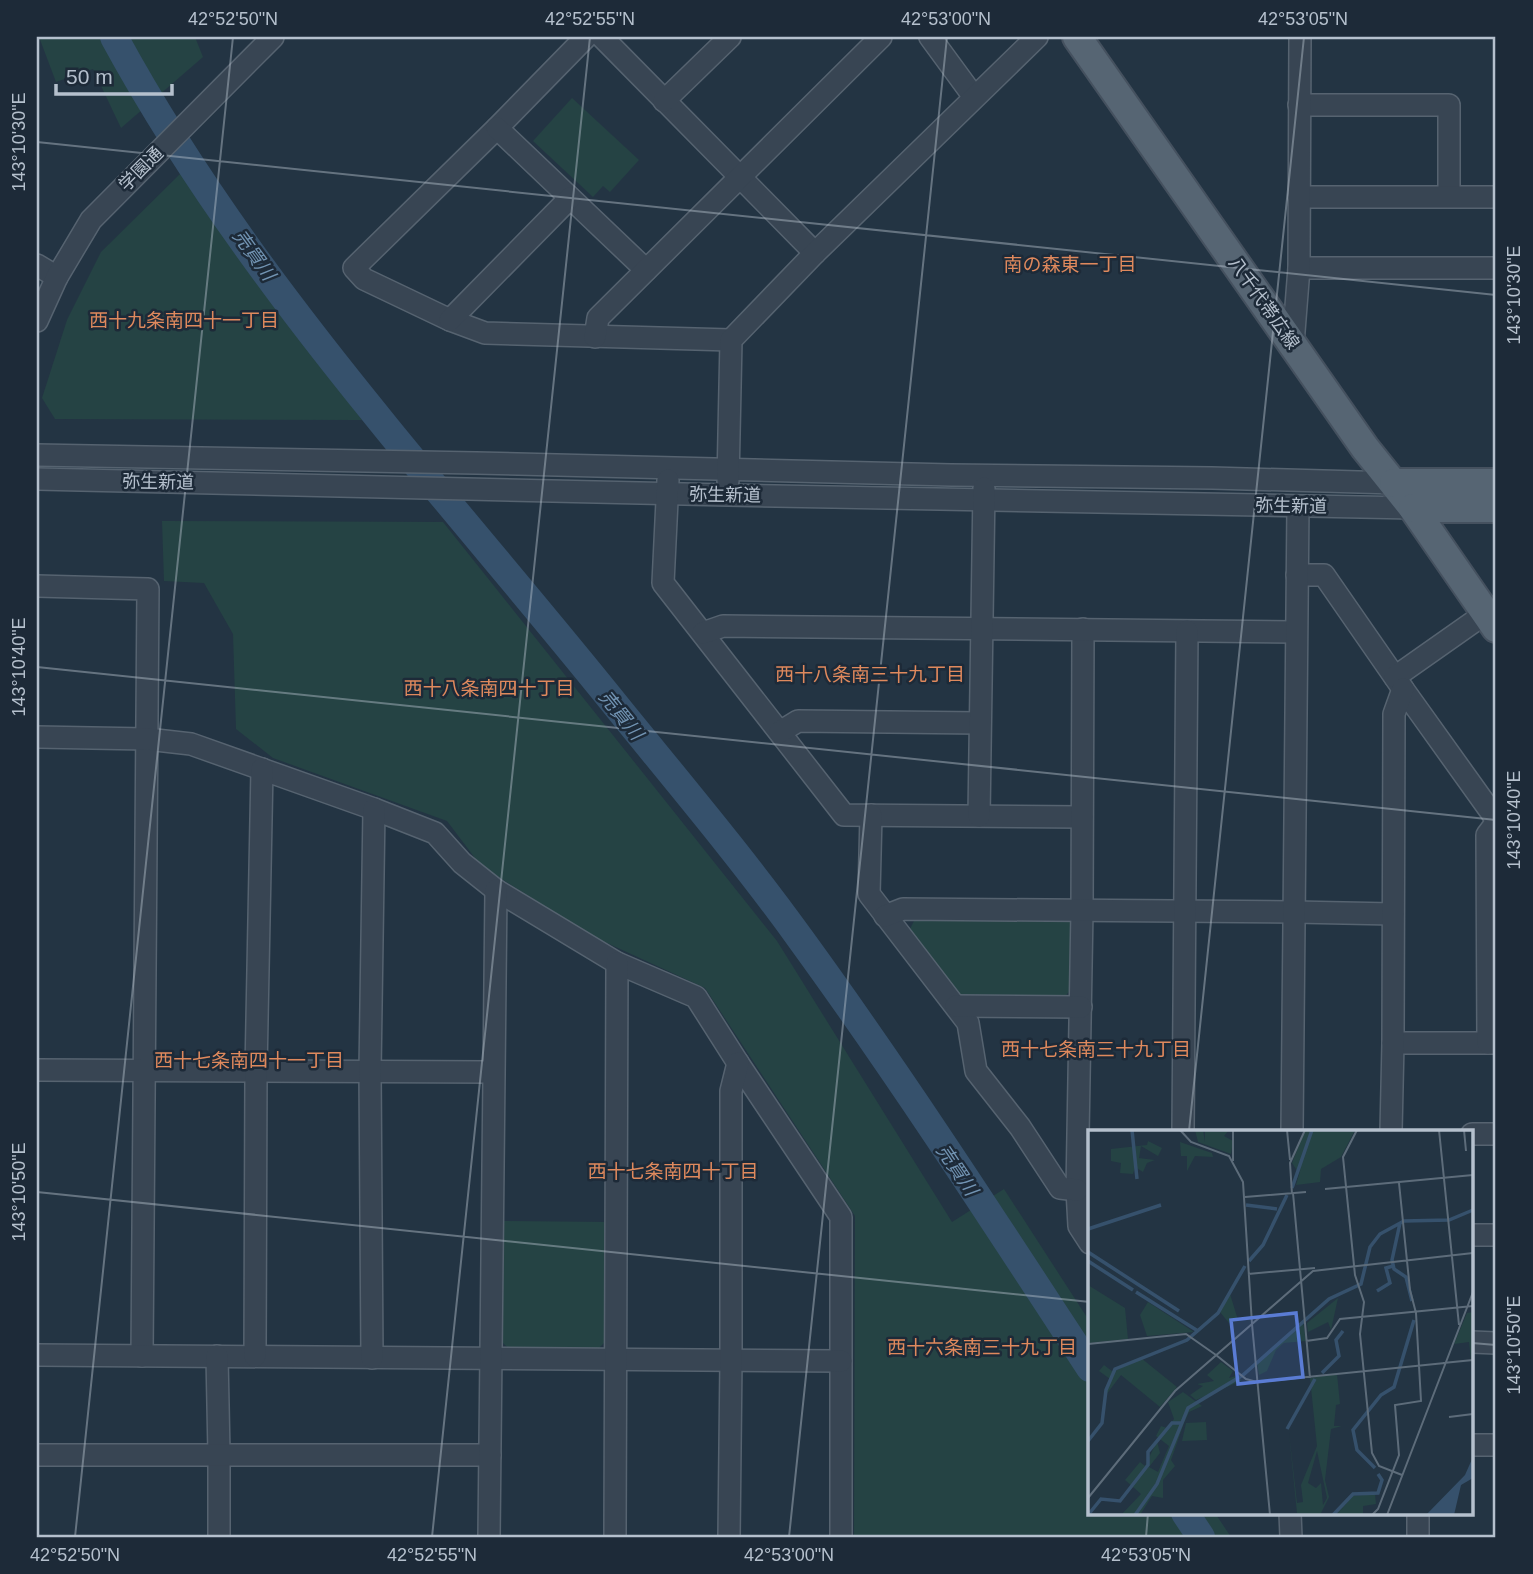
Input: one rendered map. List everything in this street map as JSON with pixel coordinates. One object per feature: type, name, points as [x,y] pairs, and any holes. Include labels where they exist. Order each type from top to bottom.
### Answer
[{"type":"main road","name":"八千代帯広線","points":[[1079,38],[1365,448],[1413,508],[1491,620]]},
{"type":"main road","points":[[1394,483],[1496,483]]},
{"type":"main road","points":[[1413,508],[1496,508]]},
{"type":"street","name":"学園通","points":[[37,321],[57,277],[91,220],[274,37]]},
{"type":"street","points":[[586,37],[354,268],[364,279],[450,320],[485,333],[731,340]]},
{"type":"street","points":[[602,37],[815,253]]},
{"type":"street","points":[[664,101],[730,37]]},
{"type":"street","points":[[595,337],[598,318],[881,37]]},
{"type":"street","points":[[930,37],[974,97]]},
{"type":"street","points":[[727,495],[731,340],[815,253],[1037,37]]},
{"type":"street","points":[[1293,344],[1299,268],[1300,37]]},
{"type":"street","points":[[1299,105],[1449,105],[1449,196]]},
{"type":"street","points":[[497,128],[646,271]]},
{"type":"street","points":[[1299,197],[1496,197]]},
{"type":"street","points":[[450,320],[570,198]]},
{"type":"street","points":[[37,265],[57,277]]},
{"type":"street","points":[[1299,268],[1496,268]]},
{"type":"street","name":"弥生新道","points":[[37,455],[1394,483]]},
{"type":"street","points":[[669,467],[663,583],[844,815],[1082,817]]},
{"type":"street","points":[[979,816],[984,476]]},
{"type":"street","name":"弥生新道","points":[[37,479],[1413,508]]},
{"type":"street","points":[[1292,1130],[1298,506]]},
{"type":"street","points":[[1297,575],[1324,575],[1496,821],[1487,835],[1492,1043],[1393,1043]]},
{"type":"street","points":[[37,586],[148,589],[142,1356]]},
{"type":"street","points":[[1391,1130],[1394,714],[1399,683],[1491,620]]},
{"type":"street","points":[[703,633],[723,626],[1296,632]]},
{"type":"street","points":[[1083,629],[1077,1190],[1079,1226],[1088,1239]]},
{"type":"street","points":[[1183,1130],[1187,631]]},
{"type":"street","points":[[780,732],[798,721],[980,723]]},
{"type":"street","points":[[37,737],[191,744],[435,833],[462,863],[496,890],[617,962],[696,997],[841,1217],[841,1537]]},
{"type":"street","points":[[255,1356],[256,1070],[262,769]]},
{"type":"street","points":[[372,1358],[370,1070],[374,809]]},
{"type":"street","points":[[871,815],[869,894],[968,1023],[976,1071],[1020,1127],[1060,1188],[1077,1190]]},
{"type":"street","points":[[489,1537],[496,890]]},
{"type":"street","points":[[885,916],[903,909],[1393,914]]},
{"type":"street","points":[[615,1537],[617,962]]},
{"type":"street","points":[[956,1006],[1081,1007]]},
{"type":"street","points":[[729,1537],[731,1091],[738,1063]]},
{"type":"street","points":[[37,1070],[493,1072]]},
{"type":"street","points":[[1474,1133],[1496,1134]]},
{"type":"street","points":[[1474,1235],[1496,1235]]},
{"type":"street","points":[[1474,1342],[1496,1342]]},
{"type":"street","points":[[37,1355],[841,1361]]},
{"type":"street","points":[[217,1356],[219,1537]]},
{"type":"street","points":[[1474,1445],[1496,1445]]},
{"type":"street","points":[[37,1455],[490,1455]]},
{"type":"street","points":[[1290,1514],[1291,1537]]},
{"type":"street","points":[[1418,1514],[1418,1537]]},
{"type":"green space","points":[[39,37],[195,37],[203,57],[121,128],[93,69],[56,82]]},
{"type":"green space","points":[[572,98],[639,160],[610,192],[603,186],[593,197],[533,141]]},
{"type":"green space","points":[[181,173],[362,420],[55,419],[42,398],[67,320],[101,252]]},
{"type":"green space","points":[[162,521],[443,522],[777,941],[952,1222],[1004,1189],[1088,1319],[1088,1514],[1216,1514],[1231,1537],[854,1537],[855,1216],[705,988],[594,937],[481,866],[447,821],[273,758],[236,729],[233,634],[204,583],[164,581]]},
{"type":"green space","points":[[915,919],[1070,919],[1073,986],[1065,997],[959,995],[908,933]]},
{"type":"green space","points":[[504,1221],[608,1222],[607,1340],[596,1351],[512,1352],[502,1342]]},
{"type":"waterway","name":"売買川","points":[[114,37],[167,129],[288,302],[353,386],[737,854],[781,912],[913,1099],[1088,1365]]},
{"type":"waterway","name":"売買川","points":[[1186,1514],[1201,1537]]},
{"type":"district","name":"南の森東一丁目","points":[[1070,264]]},
{"type":"district","name":"西十九条南四十一丁目","points":[[184,320]]},
{"type":"district","name":"西十八条南三十九丁目","points":[[870,674]]},
{"type":"district","name":"西十八条南四十丁目","points":[[489,688]]},
{"type":"district","name":"西十七条南三十九丁目","points":[[1096,1049]]},
{"type":"district","name":"西十七条南四十一丁目","points":[[249,1060]]},
{"type":"district","name":"西十七条南四十丁目","points":[[673,1171]]},
{"type":"district","name":"西十六条南三十九丁目","points":[[982,1347]]}]
